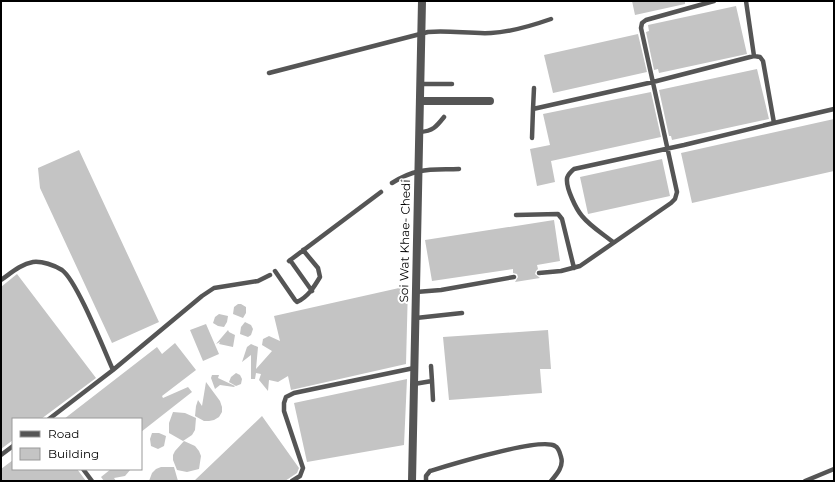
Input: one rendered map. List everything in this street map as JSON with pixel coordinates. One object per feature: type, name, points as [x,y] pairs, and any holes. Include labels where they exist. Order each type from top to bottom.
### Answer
[{"type":"street","name":"Soi Wat Khae- Chedi","points":[[412,481],[422,1]]},
{"type":"street","points":[[420,101],[490,101]]},
{"type":"lane","points":[[539,272],[574,268],[588,261],[675,199],[677,192],[641,28],[642,23],[646,20],[714,1]]},
{"type":"lane","points":[[746,1],[754,56]]},
{"type":"lane","points":[[269,74],[428,32],[490,33],[518,30],[551,19]]},
{"type":"lane","points":[[533,109],[653,82],[754,56],[763,61],[774,123]]},
{"type":"lane","points":[[420,84],[452,84]]},
{"type":"lane","points":[[532,138],[534,88]]},
{"type":"lane","points":[[613,242],[582,216],[568,189],[568,174],[574,169],[667,149],[834,109]]},
{"type":"lane","points":[[420,132],[433,129],[444,117]]},
{"type":"lane","points":[[392,183],[419,170],[459,169]]},
{"type":"lane","points":[[312,291],[289,261],[381,192]]},
{"type":"lane","points":[[516,214],[558,214],[562,219],[574,268]]},
{"type":"lane","points":[[50,418],[113,370],[202,296],[214,288],[258,281],[272,273],[297,302],[312,291],[320,278],[320,273],[304,250]]},
{"type":"lane","points":[[1,280],[22,266],[33,262],[43,262],[62,270],[69,278],[79,296],[113,370]]},
{"type":"lane","points":[[416,292],[441,290],[514,277]]},
{"type":"lane","points":[[416,318],[462,313]]},
{"type":"lane","points":[[431,366],[433,400]]},
{"type":"lane","points":[[292,481],[300,476],[303,468],[284,411],[286,397],[294,393],[414,368]]},
{"type":"lane","points":[[414,384],[432,381]]},
{"type":"lane","points":[[425,481],[426,476],[430,471],[494,453],[543,444],[555,445],[562,460],[561,467],[551,481]]},
{"type":"lane","points":[[1,456],[12,447]]},
{"type":"lane","points":[[805,481],[834,469]]},
{"type":"lane","points":[[84,470],[92,481]]},
{"type":"building","points":[[632,1],[685,1],[685,4],[635,15]]},
{"type":"building","points":[[736,6],[747,54],[659,73],[658,69],[654,70],[646,32],[649,31],[648,25]]},
{"type":"building","points":[[638,34],[647,72],[553,93],[544,55]]},
{"type":"building","points":[[757,69],[769,119],[672,140],[671,136],[669,136],[659,90]]},
{"type":"building","points":[[651,92],[661,137],[551,161],[555,182],[537,186],[530,149],[550,145],[543,114]]},
{"type":"building","points":[[834,119],[834,171],[692,203],[681,153]]},
{"type":"building","points":[[79,150],[159,322],[112,343],[40,188],[38,168]]},
{"type":"building","points":[[662,159],[670,196],[588,214],[580,177]]},
{"type":"building","points":[[554,220],[560,261],[537,265],[538,269],[535,274],[540,278],[515,282],[518,277],[517,274],[513,273],[513,269],[432,281],[425,240]]},
{"type":"building","points":[[17,274],[96,378],[42,418],[12,418],[12,441],[1,449],[1,287]]},
{"type":"building","points":[[408,286],[406,364],[291,390],[288,376],[278,382],[269,380],[268,391],[259,380],[261,374],[256,373],[255,379],[251,379],[251,355],[242,362],[247,347],[251,344],[258,347],[256,369],[272,351],[262,345],[263,339],[269,336],[280,341],[274,316]]},
{"type":"building","points":[[238,304],[246,307],[246,313],[243,318],[233,314],[234,307]]},
{"type":"building","points":[[219,314],[228,316],[224,327],[213,323],[215,317]]},
{"type":"building","points":[[245,322],[251,325],[253,329],[251,335],[248,337],[240,334],[241,327]]},
{"type":"building","points":[[206,324],[219,354],[203,361],[190,330]]},
{"type":"building","points":[[228,330],[235,335],[233,347],[219,344],[220,342],[216,344]]},
{"type":"building","points":[[548,330],[551,369],[540,369],[542,393],[449,400],[443,337]]},
{"type":"building","points":[[175,343],[196,370],[162,396],[163,398],[188,387],[192,392],[142,431],[142,418],[65,418],[157,347],[162,354]]},
{"type":"building","points":[[236,373],[240,375],[242,379],[241,384],[236,386],[229,382],[231,377]]},
{"type":"building","points":[[212,375],[219,375],[218,378],[235,386],[220,385],[215,389],[211,378]]},
{"type":"building","points":[[407,379],[404,445],[307,462],[294,403]]},
{"type":"building","points":[[206,382],[220,401],[222,407],[222,412],[219,417],[209,421],[204,421],[195,416],[198,400],[202,406]]},
{"type":"building","points":[[173,412],[185,413],[196,418],[195,430],[192,435],[183,441],[169,433],[169,423]]},
{"type":"building","points":[[262,416],[299,468],[297,473],[285,481],[194,481]]},
{"type":"building","points":[[152,433],[159,433],[166,436],[164,446],[158,449],[151,446],[150,439]]},
{"type":"building","points":[[184,441],[195,446],[199,451],[201,456],[199,469],[187,472],[177,470],[173,460],[173,455]]},
{"type":"building","points":[[12,461],[12,470],[78,470],[86,481],[1,481],[1,469]]},
{"type":"building","points":[[161,467],[174,467],[178,481],[149,481],[152,473]]},
{"type":"building","points":[[110,470],[130,470],[125,476],[114,478],[116,481],[104,481],[101,477]]}]
